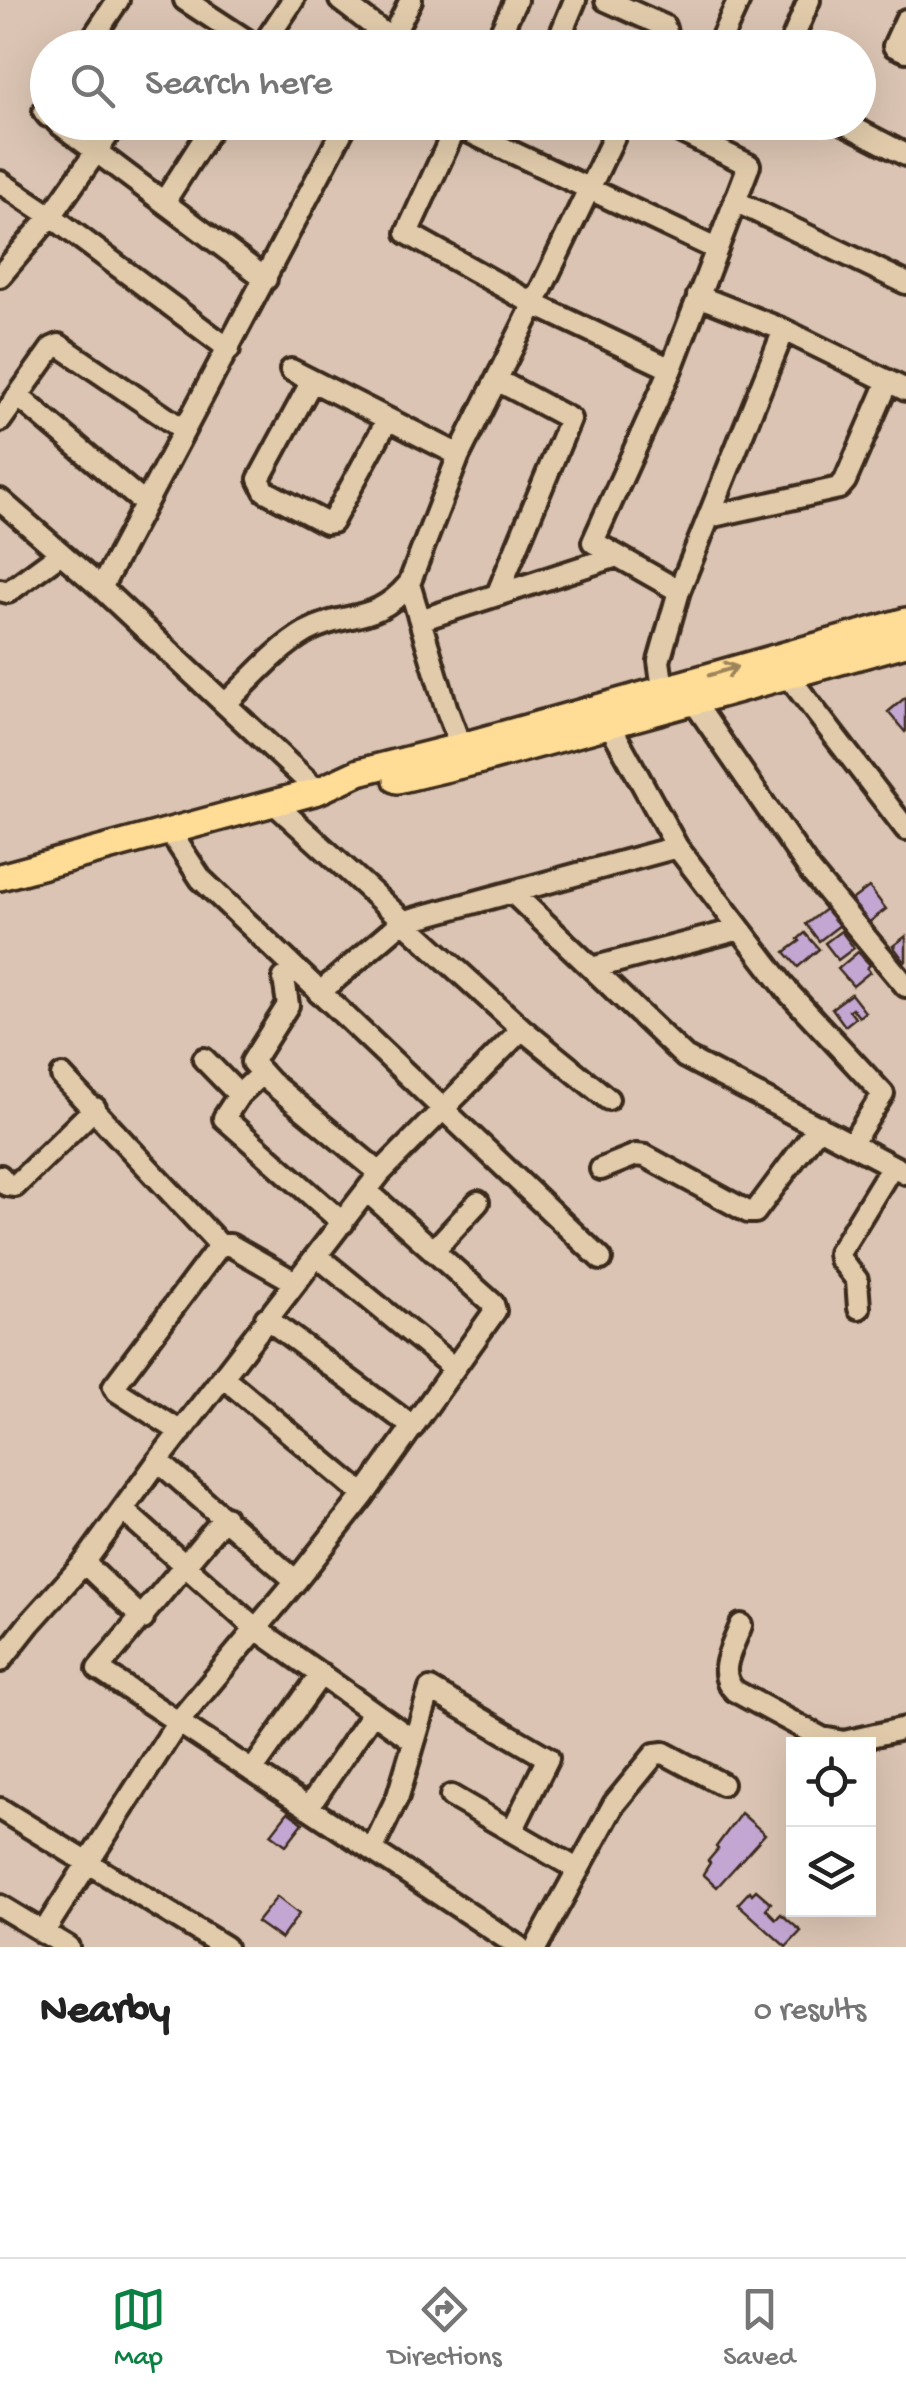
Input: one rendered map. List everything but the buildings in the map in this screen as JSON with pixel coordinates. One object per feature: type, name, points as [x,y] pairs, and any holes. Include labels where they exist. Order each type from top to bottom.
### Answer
[{"type":"main road","points":[[464,755],[610,725],[664,699],[694,702],[906,621]]},
{"type":"main road","points":[[0,877],[323,789],[356,789],[780,666],[906,643]]},
{"type":"street","points":[[102,30],[118,0]]},
{"type":"street","points":[[185,0],[232,30]]},
{"type":"street","points":[[272,30],[292,0]]},
{"type":"street","points":[[340,0],[374,30]]},
{"type":"street","points":[[396,30],[411,0]]},
{"type":"street","points":[[503,30],[516,0]]},
{"type":"street","points":[[563,30],[576,0]]},
{"type":"street","points":[[606,0],[665,30]]},
{"type":"street","points":[[725,30],[738,0]]},
{"type":"street","points":[[796,30],[809,0]]},
{"type":"street","points":[[906,20],[894,46],[906,51]]},
{"type":"street","points":[[876,139],[906,154]]},
{"type":"street","points":[[81,140],[266,278]]},
{"type":"street","points":[[0,276],[51,216],[105,140]]},
{"type":"street","points":[[164,202],[204,140]]},
{"type":"street","points":[[102,588],[338,140]]},
{"type":"street","points":[[450,140],[406,233],[534,304],[671,369]]},
{"type":"street","points":[[491,140],[716,249]]},
{"type":"street","points":[[226,704],[282,649],[309,631],[376,612],[394,602],[409,584],[459,456],[612,140]]},
{"type":"street","points":[[679,592],[593,542],[671,369],[749,166],[701,140]]},
{"type":"street","points":[[0,182],[229,349]]},
{"type":"street","points":[[735,200],[906,283]]},
{"type":"street","points":[[698,296],[784,330],[897,386],[839,488],[709,517]]},
{"type":"street","points":[[664,699],[659,661],[679,592],[784,330]]},
{"type":"street","points":[[0,421],[58,345],[184,430]]},
{"type":"street","points":[[291,370],[459,456]]},
{"type":"street","points":[[497,380],[570,419],[497,595]]},
{"type":"street","points":[[312,381],[259,479],[265,491],[326,524],[332,522],[388,419]]},
{"type":"street","points":[[18,396],[145,504]]},
{"type":"street","points":[[0,500],[323,789]]},
{"type":"street","points":[[0,590],[8,592],[61,553]]},
{"type":"street","points":[[420,620],[618,556]]},
{"type":"street","points":[[409,584],[464,755]]},
{"type":"street","points":[[780,666],[906,829]]},
{"type":"street","points":[[694,702],[812,872],[906,986]]},
{"type":"street","points":[[610,725],[677,847],[790,994],[883,1094],[852,1143]]},
{"type":"street","points":[[275,804],[522,1029],[608,1099]]},
{"type":"street","points":[[170,832],[201,879],[601,1259]]},
{"type":"street","points":[[320,993],[402,922],[677,847]]},
{"type":"street","points":[[512,892],[685,1057],[899,1170],[839,1253],[857,1280],[859,1308]]},
{"type":"street","points":[[592,968],[740,929]]},
{"type":"street","points":[[296,971],[284,978],[288,1005],[252,1062],[380,1173]]},
{"type":"street","points":[[0,1662],[28,1624],[84,1563],[266,1318],[380,1173],[522,1029]]},
{"type":"street","points":[[204,1059],[239,1095]]},
{"type":"street","points":[[262,1073],[225,1112],[226,1121],[343,1223]]},
{"type":"street","points":[[62,1076],[220,1245],[230,1245],[295,1282]]},
{"type":"street","points":[[0,1176],[7,1185],[15,1186],[95,1108]]},
{"type":"street","points":[[601,1170],[646,1156],[748,1212],[755,1212],[819,1126]]},
{"type":"street","points":[[43,1932],[178,1722],[364,1495],[493,1316],[495,1308],[368,1192]]},
{"type":"street","points":[[433,1251],[478,1202]]},
{"type":"street","points":[[181,1432],[114,1386],[220,1245]]},
{"type":"street","points":[[317,1256],[454,1368]]},
{"type":"street","points":[[266,1318],[412,1427]]},
{"type":"street","points":[[223,1377],[364,1495]]},
{"type":"street","points":[[158,1461],[296,1582]]},
{"type":"street","points":[[124,1511],[255,1628],[414,1741]]},
{"type":"street","points":[[225,1517],[98,1669],[519,1947]]},
{"type":"street","points":[[84,1563],[142,1619]]},
{"type":"street","points":[[741,1626],[726,1666],[730,1687],[830,1741],[844,1742],[898,1730]]},
{"type":"street","points":[[252,1771],[320,1674]]},
{"type":"street","points":[[372,1850],[398,1796],[430,1688],[546,1756],[548,1762],[512,1830]]},
{"type":"street","points":[[308,1808],[374,1712]]},
{"type":"street","points":[[536,1947],[614,1804],[655,1754],[664,1753],[722,1784]]},
{"type":"street","points":[[451,1796],[578,1868]]},
{"type":"street","points":[[0,1809],[225,1947]]},
{"type":"street","points":[[0,1906],[68,1947]]}]
